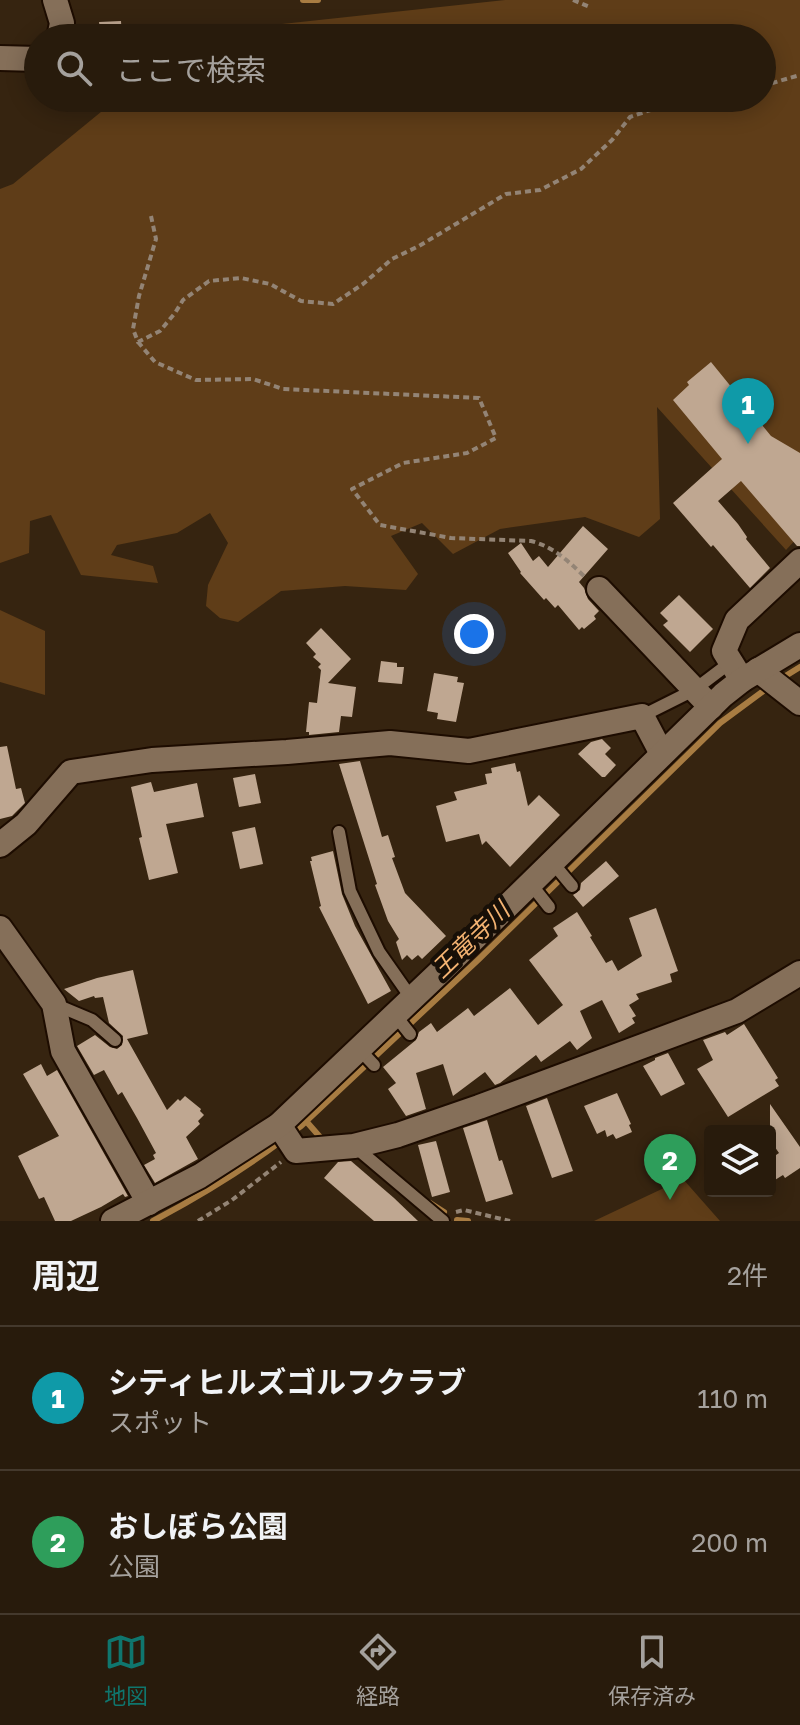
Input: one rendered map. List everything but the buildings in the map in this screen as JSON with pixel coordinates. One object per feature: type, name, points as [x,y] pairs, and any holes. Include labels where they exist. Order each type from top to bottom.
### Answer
[{"type":"street","points":[[55,0],[62,24]]},
{"type":"street","points":[[0,58],[24,59]]},
{"type":"street","points":[[770,682],[724,651],[737,620],[800,561]]},
{"type":"street","points":[[599,589],[702,699]]},
{"type":"street","points":[[113,1221],[200,1176],[288,1138],[404,1018],[562,874],[662,754],[702,699],[770,682],[800,645]]},
{"type":"street","points":[[0,845],[26,824],[71,772],[152,760],[390,743],[469,751],[642,716],[662,754]]},
{"type":"street","points":[[0,928],[54,1004],[63,1051],[149,1203]]},
{"type":"street","points":[[288,1138],[354,1146],[398,1135],[737,1011],[800,973]]},
{"type":"lane","points":[[642,716],[702,699]]},
{"type":"lane","points":[[339,832],[350,891],[379,952],[404,1018]]},
{"type":"lane","points":[[54,1004],[92,1020],[115,1040]]},
{"type":"lane","points":[[354,1146],[448,1217]]},
{"type":"path","points":[[573,0],[590,7]]},
{"type":"path","points":[[776,82],[800,75]]},
{"type":"path","points":[[138,342],[160,331],[183,300],[209,281],[241,278],[270,284],[301,301],[333,304],[392,259],[506,194],[540,190],[581,169],[612,140],[630,117],[645,112]]},
{"type":"path","points":[[151,216],[156,239],[133,329],[138,342],[155,362],[196,380],[253,379],[283,389],[479,398],[496,438],[467,453],[403,463],[352,489],[380,525],[451,538],[543,544],[559,553],[599,589]]},
{"type":"path","points":[[198,1221],[232,1200],[288,1138]]},
{"type":"path","points":[[448,1217],[464,1210],[510,1221]]},
{"type":"shaded area","points":[[505,0],[800,0],[800,535],[786,550],[657,407],[660,519],[639,537],[585,517],[500,529],[453,554],[422,523],[391,536],[418,574],[406,590],[345,586],[281,591],[238,622],[220,618],[206,606],[208,585],[228,543],[210,513],[177,533],[117,545],[111,555],[153,566],[158,583],[81,575],[51,515],[30,521],[29,553],[0,563],[0,189],[13,184],[101,112],[776,112],[776,24],[282,24]]},
{"type":"shaded area","points":[[0,610],[45,631],[45,695],[0,682]]},
{"type":"shaded area","points":[[683,1179],[720,1221],[594,1221]]},
{"type":"waterway","points":[[303,0],[318,0]]},
{"type":"waterway","name":"王竜寺川","points":[[779,680],[800,667]]},
{"type":"waterway","name":"王竜寺川","points":[[290,1134],[479,959],[720,723],[770,686]]},
{"type":"waterway","points":[[306,1121],[320,1137]]},
{"type":"waterway","name":"王竜寺川","points":[[153,1221],[218,1184],[281,1141]]},
{"type":"waterway","points":[[430,1203],[444,1212]]},
{"type":"waterway","points":[[457,1220],[468,1221]]},
{"type":"place","name":"シティヒルズゴルフクラブ","points":[[748,444]]},
{"type":"place","name":"おしぼら公園","points":[[670,1200]]}]
